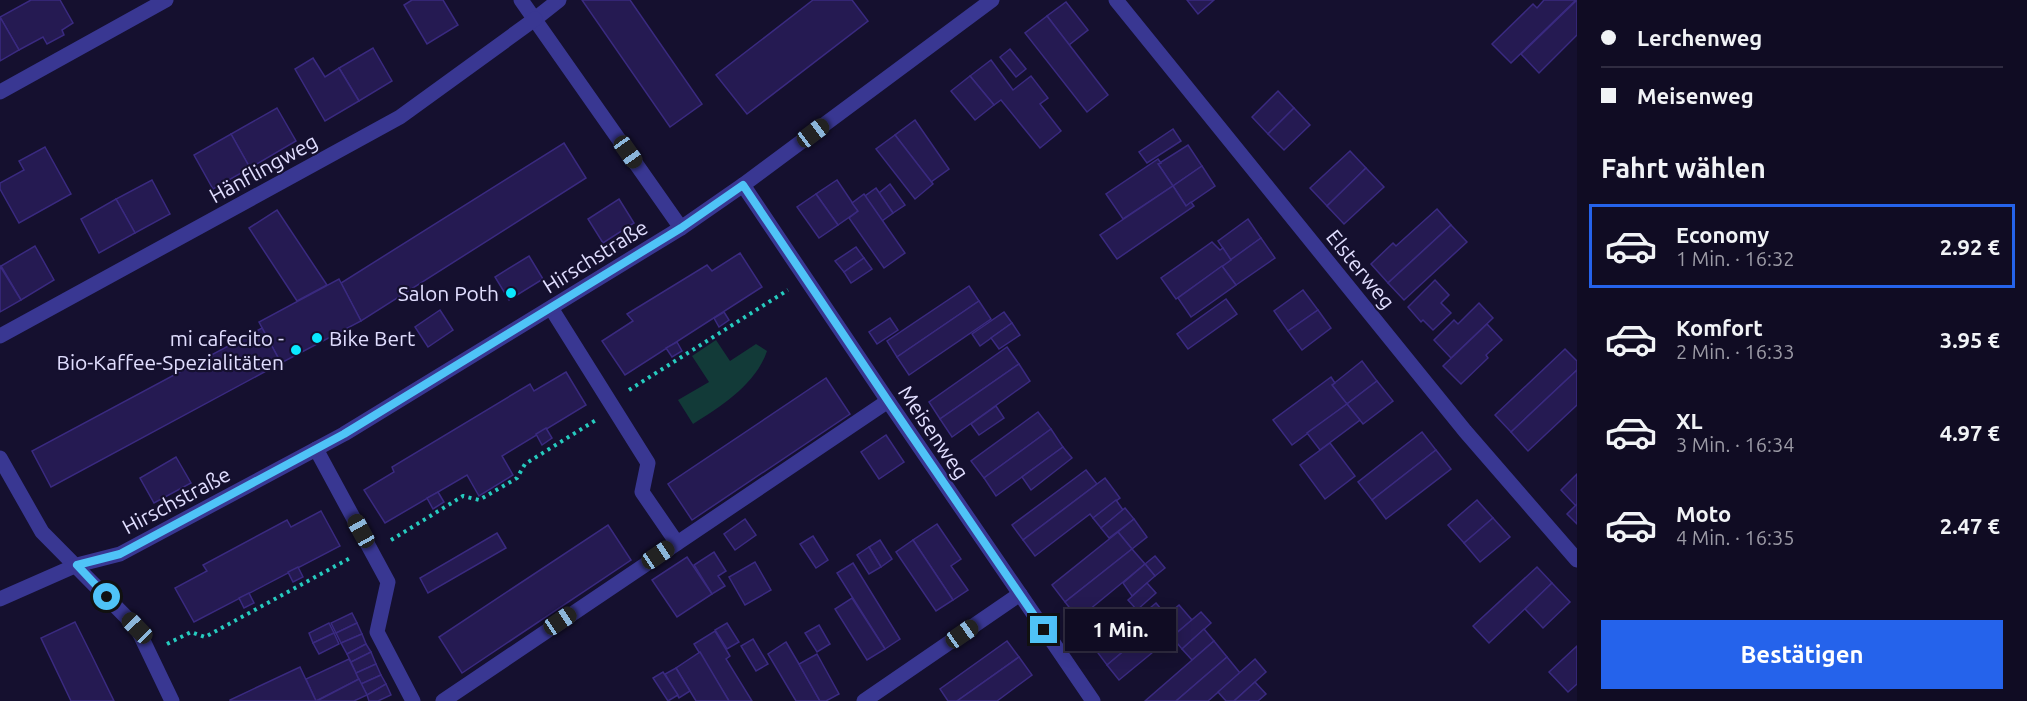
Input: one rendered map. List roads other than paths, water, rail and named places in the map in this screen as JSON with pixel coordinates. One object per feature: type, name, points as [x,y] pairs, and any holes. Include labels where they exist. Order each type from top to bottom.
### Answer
[{"type":"street","points":[[0,92],[166,0]]},
{"type":"street","points":[[521,0],[681,228]]},
{"type":"street","name":"Hänflingweg","points":[[0,336],[400,117],[559,0]]},
{"type":"street","name":"Hirschstraße","points":[[0,599],[77,565],[120,554],[316,449],[551,308],[681,228],[743,185],[992,0]]},
{"type":"street","name":"Elsterweg","points":[[1116,0],[1464,431],[1577,560]]},
{"type":"street","name":"Meisenweg","points":[[743,185],[1094,701]]},
{"type":"street","points":[[551,308],[648,463],[642,492],[677,543]]},
{"type":"street","points":[[443,701],[888,401]]},
{"type":"street","points":[[316,449],[388,582],[377,632],[412,701]]},
{"type":"street","points":[[0,458],[42,532],[137,628],[172,701]]},
{"type":"street","points":[[864,701],[1020,594]]},
{"type":"place","name":"Salon Poth","points":[[511,293]]},
{"type":"place","name":"Bike Bert","points":[[317,338]]},
{"type":"place","name":"mi cafecito - Bio-Kaffee-Spezialitäten","points":[[296,350]]}]
